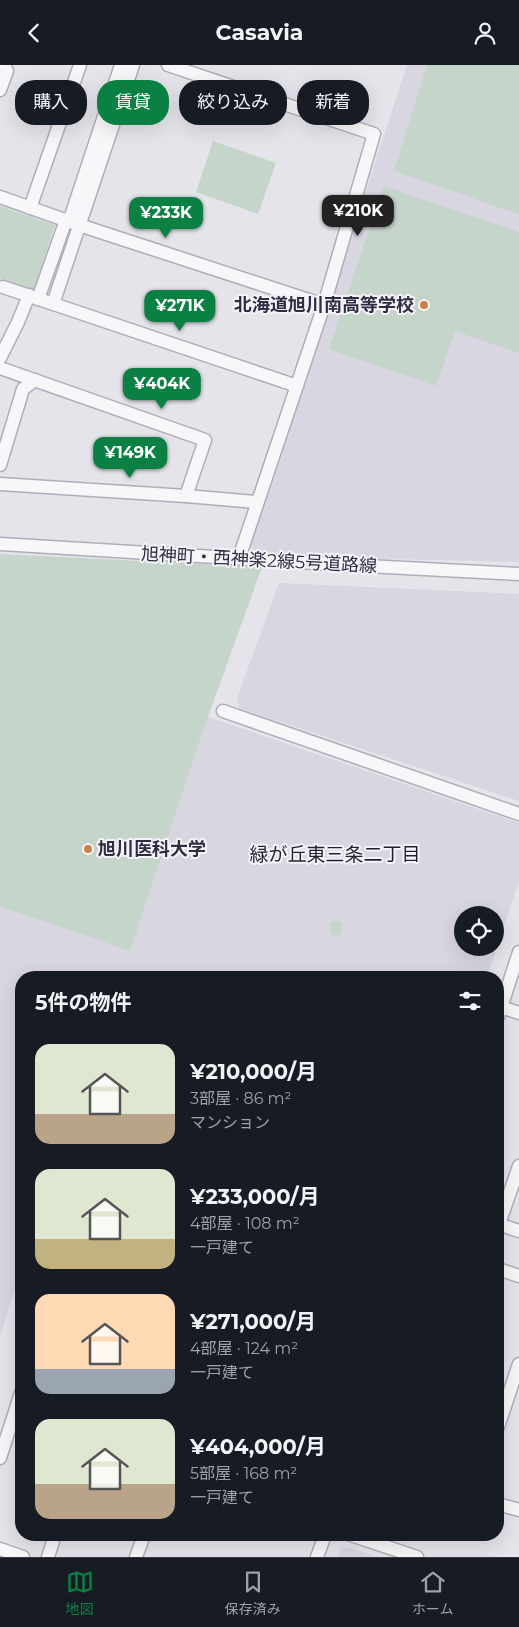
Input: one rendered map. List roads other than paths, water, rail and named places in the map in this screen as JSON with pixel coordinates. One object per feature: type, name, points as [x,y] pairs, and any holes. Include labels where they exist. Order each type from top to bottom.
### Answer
[{"type":"street","points":[[0,90],[7,71],[4,65]]},
{"type":"street","points":[[30,208],[80,65]]},
{"type":"street","points":[[53,304],[71,222],[121,65]]},
{"type":"street","points":[[0,358],[18,322],[34,297],[71,222],[133,65]]},
{"type":"street","points":[[168,65],[374,134],[324,305],[239,558]]},
{"type":"street","points":[[0,197],[324,305]]},
{"type":"street","points":[[1,291],[34,297],[297,386]]},
{"type":"street","points":[[0,368],[205,440],[186,496]]},
{"type":"street","points":[[0,465],[23,389],[35,380]]},
{"type":"street","points":[[0,485],[257,502]]},
{"type":"street","name":"旭神町・西神楽2線5号道路線","points":[[0,544],[519,574]]},
{"type":"street","points":[[223,711],[519,814]]},
{"type":"street","points":[[504,997],[519,952]]},
{"type":"street","points":[[504,1012],[519,1013]]},
{"type":"street","points":[[504,1208],[519,1166]]},
{"type":"street","points":[[504,1227],[519,1231]]},
{"type":"street","points":[[504,1271],[519,1276]]},
{"type":"street","points":[[504,1409],[519,1363]]},
{"type":"street","points":[[0,1458],[15,1412]]},
{"type":"street","points":[[504,1505],[519,1510]]},
{"type":"street","points":[[48,1557],[53,1541]]},
{"type":"street","points":[[136,1557],[142,1541]]},
{"type":"street","points":[[317,1557],[323,1541]]},
{"type":"street","points":[[369,1541],[417,1557]]},
{"type":"street","points":[[0,1549],[23,1557]]},
{"type":"place","name":"北海道旭川南高等学校","points":[[424,305]]},
{"type":"place","name":"旭川医科大学","points":[[88,849]]},
{"type":"district","name":"緑が丘東三条二丁目","points":[[335,854]]}]
